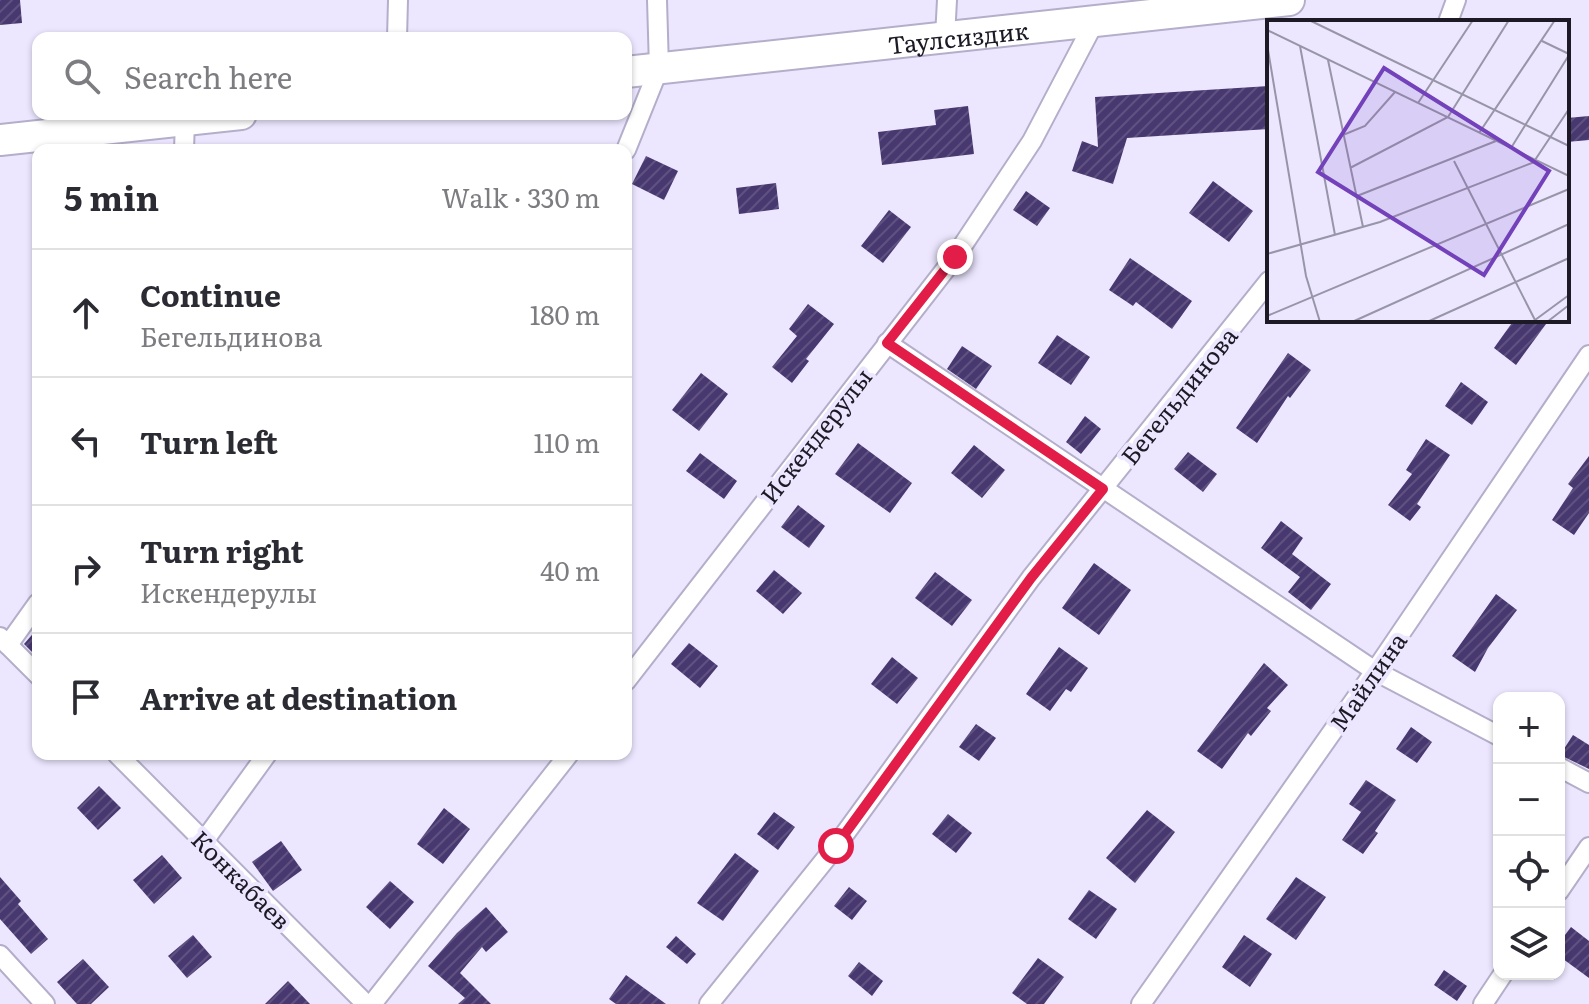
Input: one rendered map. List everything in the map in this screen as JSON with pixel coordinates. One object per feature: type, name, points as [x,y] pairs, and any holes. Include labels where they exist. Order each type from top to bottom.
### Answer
[{"type":"main road","name":"Таулсиздик","points":[[632,71],[1234,3],[1289,0]]},
{"type":"main road","points":[[0,140],[185,120]]},
{"type":"street","points":[[397,32],[398,0]]},
{"type":"street","points":[[628,144],[659,68],[657,0]]},
{"type":"street","points":[[945,37],[947,0]]},
{"type":"street","points":[[1449,20],[1456,0]]},
{"type":"street","name":"Искендерулы","points":[[632,673],[955,257],[1032,141],[1095,21]]},
{"type":"street","points":[[184,144],[185,120]]},
{"type":"street","name":"Бегельдинова","points":[[709,1004],[836,846],[1031,578],[1267,284]]},
{"type":"street","points":[[887,343],[1375,671],[1493,733]]},
{"type":"street","name":"Майлина","points":[[1141,1004],[1375,671],[1589,355]]},
{"type":"street","points":[[32,610],[4,641],[32,669]]},
{"type":"street","name":"Конкабаев","points":[[123,760],[366,1004]]},
{"type":"street","points":[[204,841],[263,760]]},
{"type":"street","points":[[372,1004],[564,760]]},
{"type":"street","points":[[1565,770],[1589,783]]},
{"type":"street","points":[[1565,882],[1589,847]]},
{"type":"street","points":[[0,955],[45,1004]]},
{"type":"street","points":[[1483,1004],[1499,980]]},
{"type":"building","points":[[0,0],[20,0],[22,23],[0,25]]},
{"type":"building","points":[[1267,86],[1267,129],[1127,138],[1113,184],[1072,171],[1082,141],[1098,147],[1095,97]]},
{"type":"building","points":[[968,106],[974,154],[882,165],[878,132],[936,125],[934,110]]},
{"type":"building","points":[[1589,116],[1589,140],[1569,142],[1569,118]]},
{"type":"building","points":[[646,156],[678,171],[664,200],[632,184]]},
{"type":"building","points":[[1213,181],[1253,211],[1229,242],[1189,213]]},
{"type":"building","points":[[776,183],[779,209],[739,214],[736,188]]},
{"type":"building","points":[[1026,191],[1050,208],[1037,226],[1013,210]]},
{"type":"building","points":[[889,210],[911,227],[883,263],[861,246]]},
{"type":"building","points":[[1130,258],[1192,301],[1172,329],[1136,302],[1133,306],[1109,290]]},
{"type":"building","points":[[808,304],[834,324],[806,359],[809,361],[792,383],[772,367],[797,336],[789,329]]},
{"type":"building","points":[[1513,322],[1548,322],[1516,365],[1494,348]]},
{"type":"building","points":[[1057,335],[1090,357],[1071,385],[1038,363]]},
{"type":"building","points":[[962,346],[992,366],[976,389],[947,369]]},
{"type":"building","points":[[1288,353],[1311,370],[1290,398],[1288,396],[1257,443],[1236,428]]},
{"type":"building","points":[[701,373],[728,394],[699,431],[672,410]]},
{"type":"building","points":[[1461,382],[1488,402],[1472,425],[1445,406]]},
{"type":"building","points":[[1085,416],[1101,429],[1081,454],[1066,442]]},
{"type":"building","points":[[1426,439],[1450,455],[1417,504],[1421,507],[1410,521],[1388,505],[1412,474],[1406,470]]},
{"type":"building","points":[[858,443],[912,483],[890,513],[835,474]]},
{"type":"building","points":[[974,445],[1005,470],[982,498],[951,473]]},
{"type":"building","points":[[1188,452],[1217,474],[1203,492],[1174,469]]},
{"type":"building","points":[[700,453],[737,481],[724,499],[686,471]]},
{"type":"building","points":[[1589,456],[1589,513],[1574,535],[1552,520],[1573,488],[1568,484]]},
{"type":"building","points":[[798,505],[825,526],[809,548],[781,527]]},
{"type":"building","points":[[1281,521],[1303,538],[1292,554],[1331,584],[1311,610],[1288,592],[1300,577],[1261,548]]},
{"type":"building","points":[[1094,563],[1131,590],[1099,635],[1062,608]]},
{"type":"building","points":[[774,570],[802,593],[783,614],[756,591]]},
{"type":"building","points":[[935,572],[972,600],[952,626],[915,598]]},
{"type":"building","points":[[1496,594],[1517,610],[1488,648],[1475,672],[1452,656]]},
{"type":"building","points":[[32,635],[32,652],[24,644]]},
{"type":"building","points":[[689,643],[718,666],[700,688],[671,664]]},
{"type":"building","points":[[1059,647],[1088,668],[1071,692],[1066,689],[1050,711],[1026,694]]},
{"type":"building","points":[[892,657],[918,678],[897,704],[871,684]]},
{"type":"building","points":[[1264,663],[1288,685],[1267,708],[1271,711],[1251,736],[1248,733],[1222,769],[1197,751]]},
{"type":"building","points":[[976,724],[996,738],[979,761],[959,747]]},
{"type":"building","points":[[1411,727],[1432,742],[1417,763],[1396,749]]},
{"type":"building","points":[[1573,735],[1589,745],[1589,769],[1565,757],[1565,747]]},
{"type":"building","points":[[1366,780],[1396,800],[1363,854],[1342,840],[1361,812],[1349,804]]},
{"type":"building","points":[[99,786],[121,808],[98,830],[77,808]]},
{"type":"building","points":[[444,808],[470,829],[443,864],[417,844]]},
{"type":"building","points":[[1147,810],[1175,832],[1135,883],[1106,858]]},
{"type":"building","points":[[774,812],[795,827],[778,850],[757,834]]},
{"type":"building","points":[[948,814],[972,833],[956,853],[932,834]]},
{"type":"building","points":[[281,841],[302,870],[273,891],[252,862]]},
{"type":"building","points":[[735,853],[759,871],[723,921],[697,903]]},
{"type":"building","points":[[162,855],[182,878],[154,904],[133,880]]},
{"type":"building","points":[[0,877],[48,939],[31,954],[0,919]]},
{"type":"building","points":[[1296,877],[1326,897],[1296,940],[1266,919]]},
{"type":"building","points":[[390,881],[414,902],[390,929],[366,907]]},
{"type":"building","points":[[849,887],[867,901],[852,920],[834,906]]},
{"type":"building","points":[[1089,890],[1117,909],[1096,939],[1068,919]]},
{"type":"building","points":[[486,907],[508,932],[486,952],[482,947],[460,973],[491,1004],[458,1004],[465,998],[428,966],[457,933]]},
{"type":"building","points":[[1571,927],[1589,941],[1589,978],[1565,960],[1565,935]]},
{"type":"building","points":[[193,935],[212,957],[187,978],[168,956]]},
{"type":"building","points":[[1244,935],[1272,954],[1250,987],[1222,967]]},
{"type":"building","points":[[676,936],[696,954],[687,964],[666,947]]},
{"type":"building","points":[[1038,958],[1064,977],[1044,1004],[1027,1004],[1012,993]]},
{"type":"building","points":[[83,959],[109,987],[91,1004],[77,1004],[57,982]]},
{"type":"building","points":[[859,962],[883,981],[872,996],[848,976]]},
{"type":"building","points":[[1444,970],[1467,986],[1457,1001],[1434,985]]},
{"type":"building","points":[[626,975],[666,1004],[616,1004],[609,999]]},
{"type":"building","points":[[288,981],[310,1004],[265,1004]]},
{"type":"route","points":[[836,846],[1031,578],[1103,489],[887,343],[955,257]]}]
